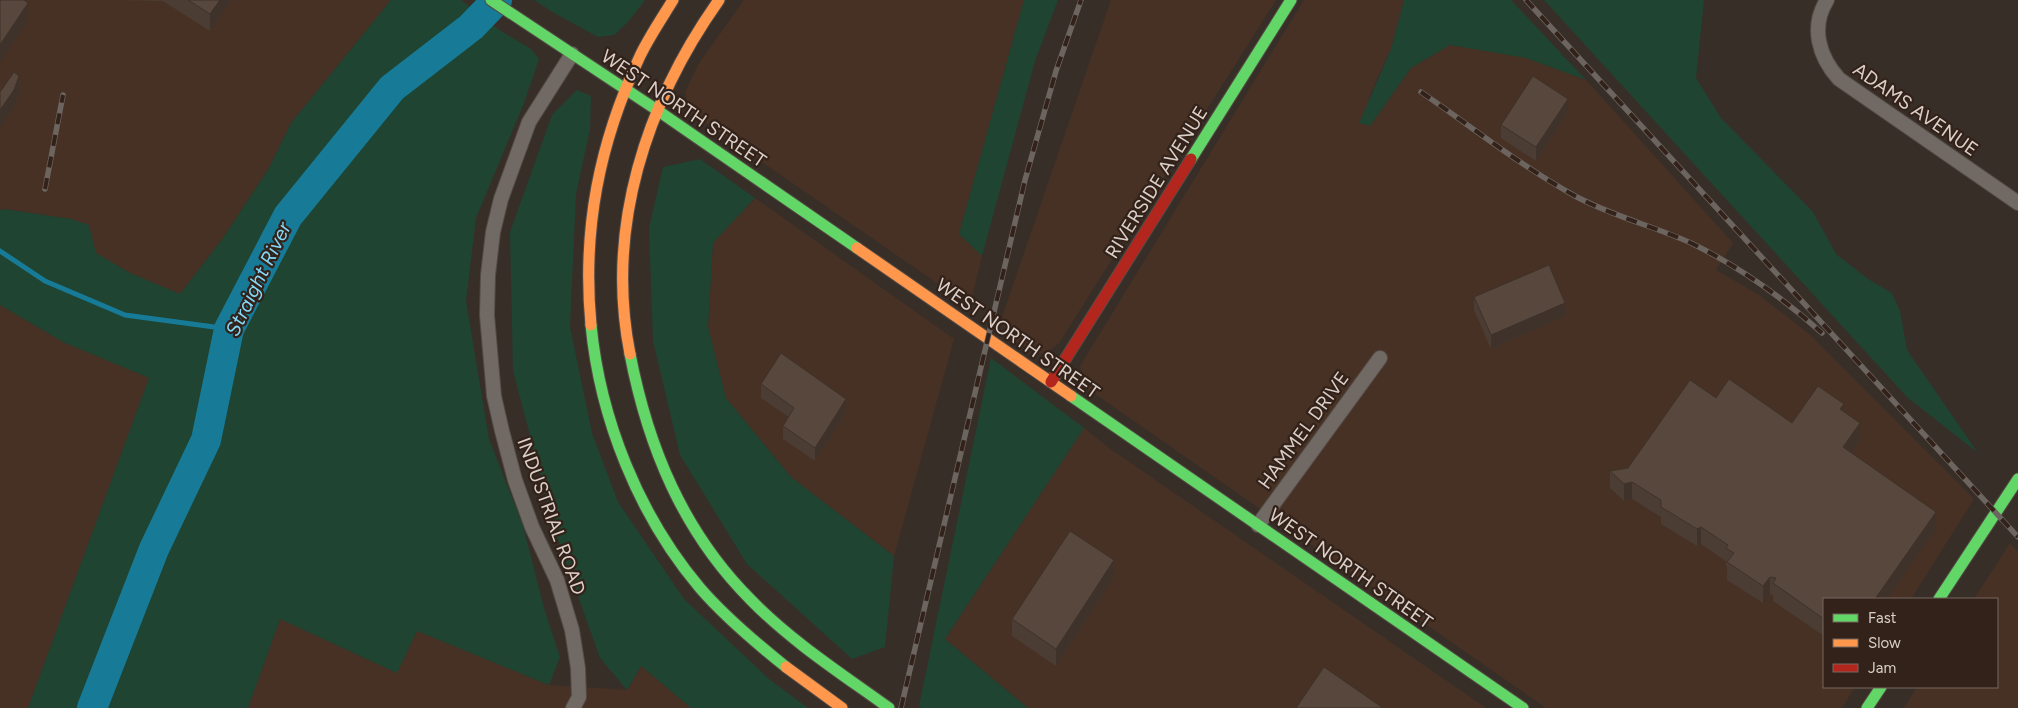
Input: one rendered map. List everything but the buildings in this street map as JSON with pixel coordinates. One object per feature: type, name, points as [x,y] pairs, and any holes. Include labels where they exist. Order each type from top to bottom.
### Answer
[{"type":"street","name":"WEST NORTH STREET","points":[[490,0],[656,110],[1523,708]]},
{"type":"street","points":[[673,0],[650,40],[614,114],[597,174],[592,208],[587,274],[592,344],[602,397],[618,445],[639,493],[656,524],[700,587],[756,643],[842,708]]},
{"type":"street","points":[[718,0],[691,44],[656,110],[632,188],[625,232],[624,278],[629,357],[638,397],[664,474],[683,510],[708,549],[723,568],[777,626],[889,708]]},
{"type":"street","name":"RIVERSIDE AVENUE","points":[[1050,382],[1292,0]]},
{"type":"street","name":"ADAMS AVENUE","points":[[1827,0],[1819,17],[1818,35],[1821,52],[1829,68],[1839,79],[2018,203]]},
{"type":"street","name":"INDUSTRIAL ROAD","points":[[572,54],[529,122],[500,199],[493,232],[488,275],[487,315],[494,396],[509,455],[532,526],[558,580],[572,630],[578,668],[579,698],[573,708]]},
{"type":"street","name":"HAMMEL DRIVE","points":[[1258,525],[1380,358]]},
{"type":"street","points":[[1940,598],[2018,479]]},
{"type":"street","points":[[1867,708],[1880,688]]},
{"type":"shaded area","points":[[0,0],[391,0],[291,123],[269,168],[223,238],[180,294],[130,273],[96,253],[71,219],[5,209],[0,210]]},
{"type":"shaded area","points":[[744,0],[1024,0],[959,234],[982,256],[970,306],[690,112],[685,92],[698,65]]},
{"type":"shaded area","points":[[1111,0],[1276,0],[1059,343],[1044,355],[1009,339],[1001,320]]},
{"type":"shaded area","points":[[1304,0],[1404,0],[1391,49],[1369,97],[1370,126],[1411,68],[1450,45],[1526,58],[1586,80],[1733,243],[1716,270],[1759,295],[1809,334],[1974,499],[1912,598],[1823,598],[1823,688],[1854,688],[1842,708],[1546,708],[1088,389],[1080,366]]},
{"type":"shaded area","points":[[755,198],[954,339],[894,556],[791,477],[726,398],[708,327],[713,242]]},
{"type":"shaded area","points":[[0,305],[63,342],[149,378],[28,708],[0,708]]},
{"type":"shaded area","points":[[1084,428],[1109,448],[1486,708],[1028,708],[945,639]]},
{"type":"shaded area","points":[[2010,543],[2018,552],[2018,708],[1904,708],[1916,688],[1998,688],[1998,598],[1975,598]]},
{"type":"shaded area","points":[[280,619],[397,673],[417,631],[549,685],[627,690],[641,666],[691,708],[248,708]]},
{"type":"green space","points":[[391,0],[461,0],[501,31],[531,49],[539,59],[524,103],[476,218],[466,301],[489,439],[523,526],[544,608],[560,657],[549,685],[417,631],[397,673],[280,619],[248,708],[28,708],[149,378],[63,342],[0,305],[0,210],[71,219],[89,225],[96,253],[130,273],[180,294],[223,238],[269,168],[291,123]]},
{"type":"green space","points":[[534,0],[645,0],[628,22],[614,35],[598,37]]},
{"type":"green space","points":[[1024,0],[1058,0],[1035,61],[982,256],[959,234]]},
{"type":"green space","points":[[1404,0],[1511,0],[1586,80],[1526,58],[1450,45],[1411,68],[1370,126],[1359,123],[1391,49]]},
{"type":"green space","points":[[1544,0],[1704,0],[1696,78],[1721,118],[1813,212],[1836,254],[1868,279],[1892,293],[1900,311],[1907,350],[1978,453],[1907,397]]},
{"type":"green space","points":[[577,90],[591,96],[590,129],[576,194],[570,327],[592,433],[618,502],[684,599],[769,679],[808,708],[691,708],[641,666],[627,690],[600,658],[557,537],[513,371],[510,232],[552,115]]},
{"type":"green space","points":[[700,159],[755,198],[713,243],[708,327],[726,398],[791,477],[894,556],[885,647],[852,659],[747,564],[680,455],[653,341],[649,228],[663,167]]},
{"type":"green space","points":[[991,358],[1084,428],[945,639],[1028,708],[922,708],[919,706]]},
{"type":"waterway","name":"Straight River","points":[[92,708],[154,549],[206,440],[229,329],[288,216],[392,88],[471,27],[497,0]]},
{"type":"waterway","points":[[0,251],[45,281],[125,315],[229,329]]},
{"type":"railway","points":[[901,708],[1025,180],[1056,71],[1081,0]]},
{"type":"railway","points":[[1526,0],[2018,537]]},
{"type":"railway","points":[[1421,92],[1516,159],[1575,196],[1603,209],[1691,243],[1743,272],[1792,307],[1822,333]]},
{"type":"railway","points":[[45,189],[63,95]]},
{"type":"traffic: fast","points":[[491,0],[657,110],[857,248]]},
{"type":"traffic: fast","points":[[1191,159],[1291,0]]},
{"type":"traffic: fast","points":[[591,325],[603,396],[613,431],[626,465],[658,530],[678,560],[710,599],[763,649],[786,667]]},
{"type":"traffic: fast","points":[[630,354],[647,422],[658,455],[688,517],[706,546],[727,574],[783,630],[889,708]]},
{"type":"traffic: fast","points":[[1071,396],[1523,708]]},
{"type":"traffic: fast","points":[[1940,598],[2018,479]]},
{"type":"traffic: fast","points":[[1867,708],[1880,688]]},
{"type":"traffic: slow","points":[[591,325],[589,255],[592,221],[604,154],[614,121],[640,56],[673,0]]},
{"type":"traffic: slow","points":[[630,354],[624,307],[623,260],[628,214],[638,168],[652,124],[671,81],[693,40],[719,0]]},
{"type":"traffic: slow","points":[[857,248],[1071,396]]},
{"type":"traffic: slow","points":[[786,667],[842,708]]},
{"type":"traffic: jam","points":[[1051,382],[1191,159]]}]
